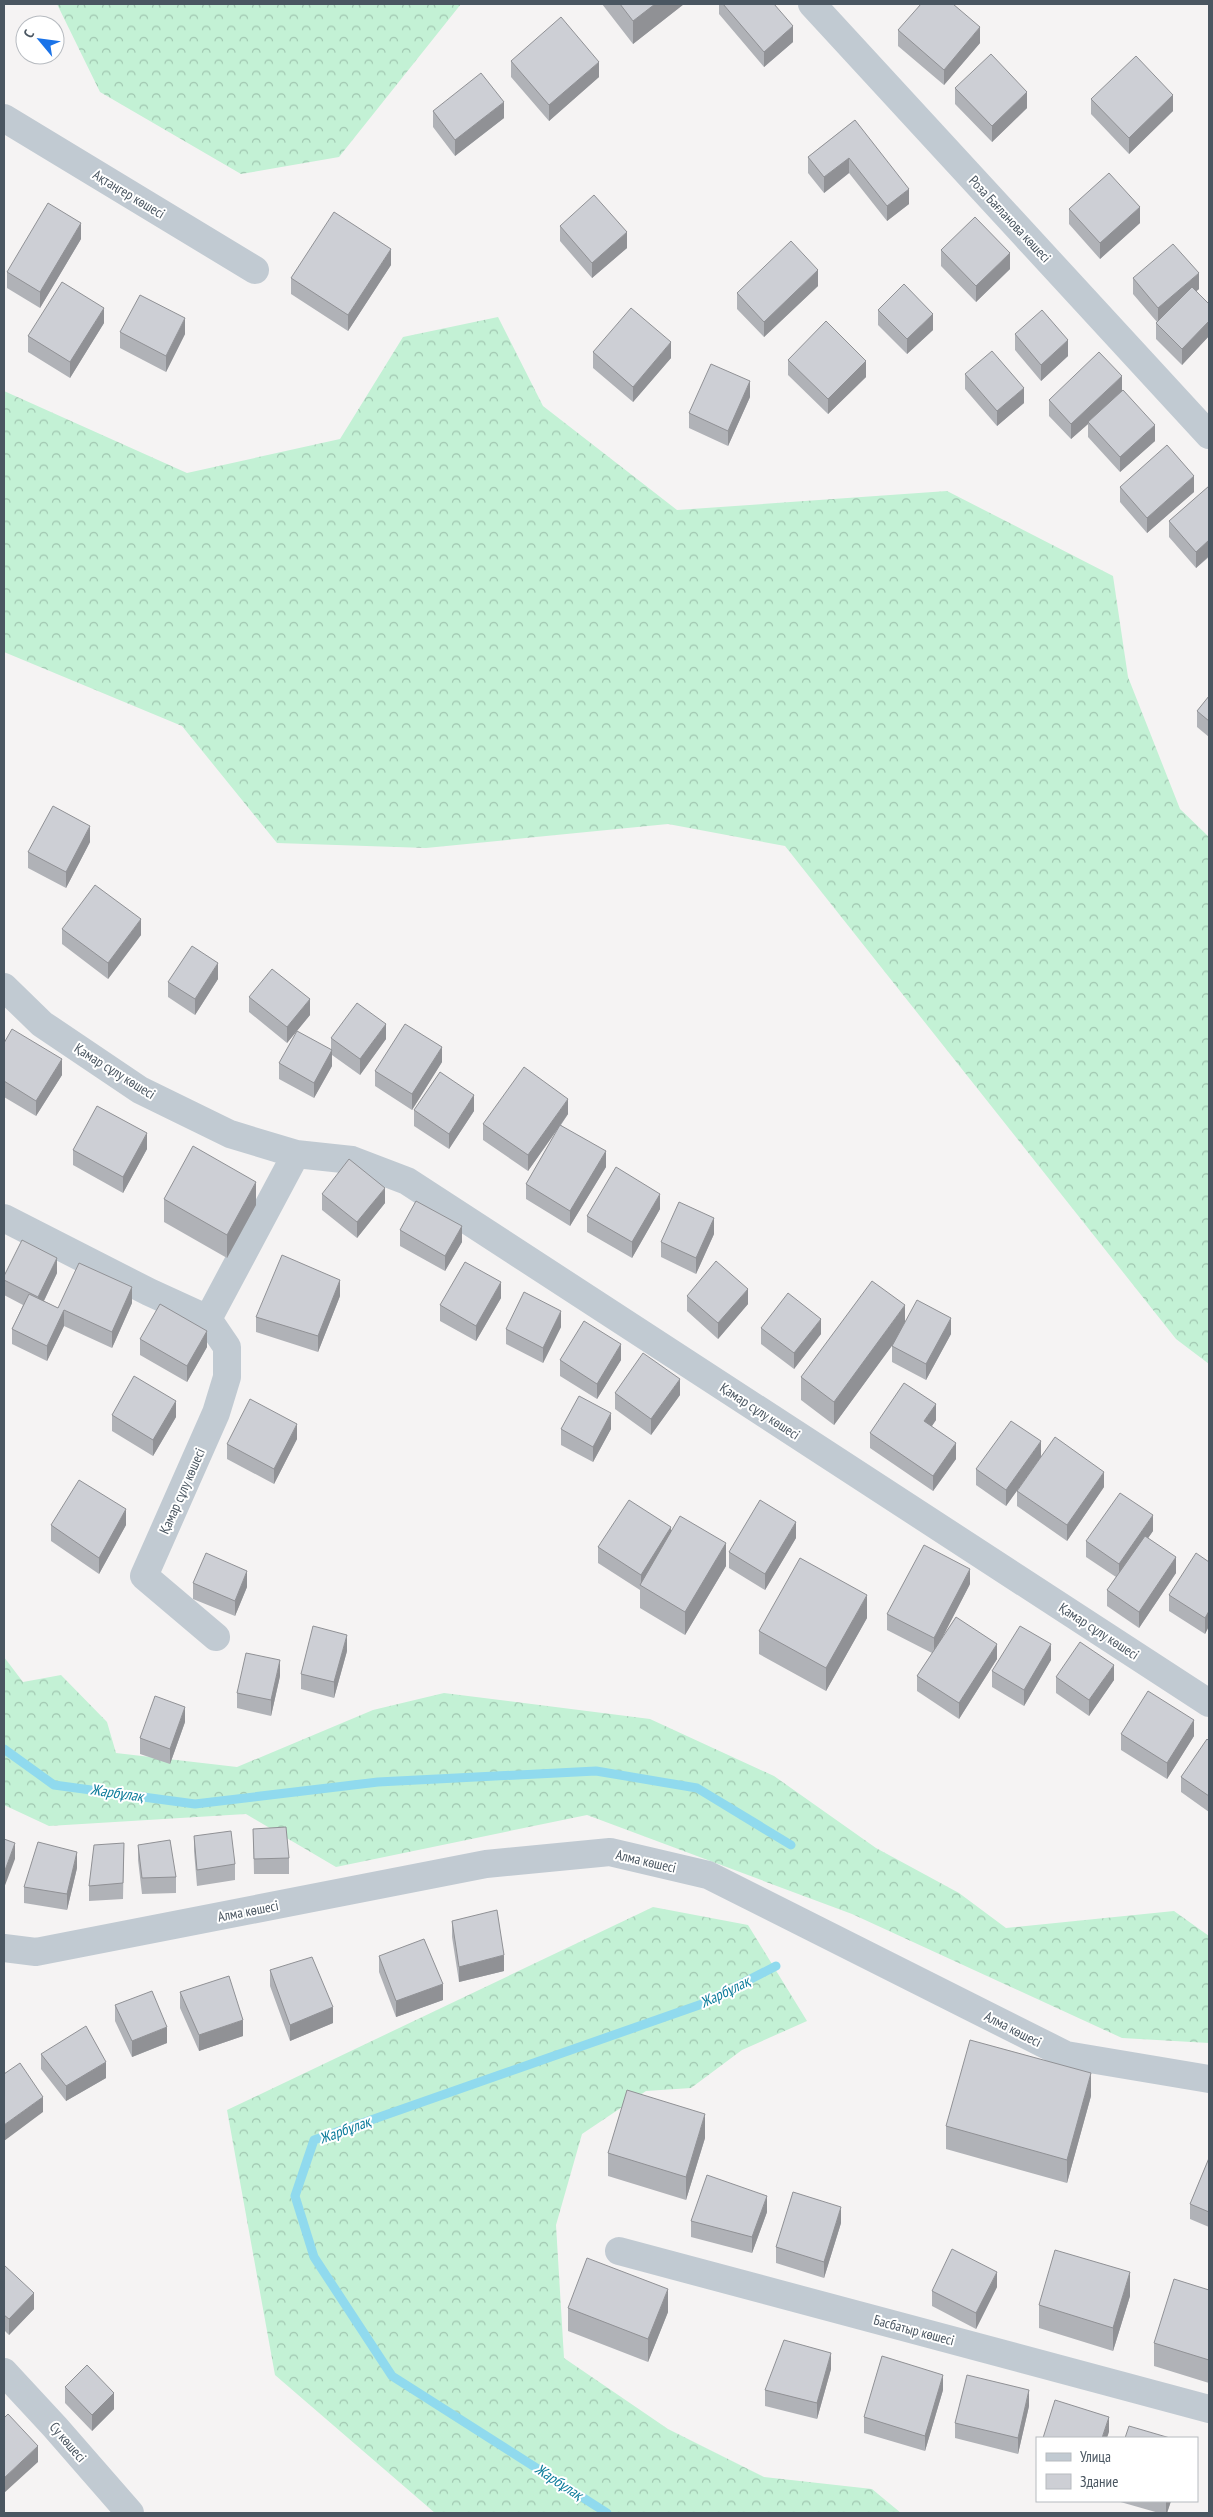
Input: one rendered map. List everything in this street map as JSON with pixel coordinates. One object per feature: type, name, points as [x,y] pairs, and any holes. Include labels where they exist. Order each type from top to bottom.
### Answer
[{"type":"street","name":"Роза Бағланова көшесі","points":[[812,4],[1209,435]]},
{"type":"street","name":"Ақтаңгер көшесі","points":[[4,118],[255,270]]},
{"type":"street","name":"Қамар сұлу көшесі","points":[[4,987],[42,1024],[140,1090],[230,1134],[296,1154],[352,1160],[406,1181],[1209,1703]]},
{"type":"street","points":[[4,1218],[149,1292],[208,1319],[296,1154]]},
{"type":"street","name":"Қамар сұлу көшесі","points":[[208,1319],[227,1347],[227,1377],[216,1413],[144,1576],[216,1637]]},
{"type":"street","name":"Алма көшесі","points":[[4,1948],[36,1952],[486,1864],[610,1852],[708,1875],[1066,2055],[1201,2078]]},
{"type":"street","name":"Басбатыр көшесі","points":[[619,2251],[1209,2409]]},
{"type":"street","name":"Су көшесі","points":[[4,2372],[130,2513]]},
{"type":"green space","points":[[57,4],[461,4],[339,157],[241,174],[100,92],[65,20],[65,15],[62,15]]},
{"type":"green space","points":[[498,317],[543,406],[677,510],[947,491],[1113,576],[1128,677],[1180,809],[1209,837],[1209,1364],[1176,1339],[785,846],[668,824],[426,848],[277,843],[182,726],[4,652],[4,391],[187,473],[340,439],[403,337]]},
{"type":"green space","points":[[4,1657],[23,1682],[61,1675],[107,1722],[116,1753],[237,1767],[373,1710],[444,1693],[650,1719],[774,1776],[876,1848],[959,1893],[1006,1928],[1174,1911],[1209,1936],[1209,2043],[1122,2038],[852,1914],[587,1815],[336,1867],[246,1814],[49,1826],[4,1805]]},
{"type":"green space","points":[[653,1907],[748,1925],[807,2021],[742,2050],[691,2088],[646,2091],[582,2134],[556,2225],[564,2358],[668,2429],[764,2477],[872,2489],[901,2513],[435,2513],[275,2375],[227,2110]]},
{"type":"building","points":[[620,4],[655,4],[633,21]]},
{"type":"building","points":[[723,4],[774,4],[793,26],[764,52]]},
{"type":"building","points":[[921,4],[953,4],[980,27],[944,70],[898,30]]},
{"type":"building","points":[[561,17],[599,62],[549,105],[511,61]]},
{"type":"building","points":[[991,54],[1027,92],[992,126],[955,88]]},
{"type":"building","points":[[1136,56],[1173,95],[1129,138],[1091,99]]},
{"type":"building","points":[[481,73],[504,102],[455,140],[433,111]]},
{"type":"building","points":[[855,120],[909,189],[887,206],[849,158],[824,177],[808,157]]},
{"type":"building","points":[[1109,173],[1140,207],[1100,243],[1069,209]]},
{"type":"building","points":[[594,195],[627,232],[592,263],[560,226]]},
{"type":"building","points":[[48,203],[81,223],[40,292],[7,272]]},
{"type":"building","points":[[334,212],[391,249],[348,315],[291,278]]},
{"type":"building","points":[[975,217],[1010,253],[976,286],[941,250]]},
{"type":"building","points":[[791,241],[818,270],[764,322],[737,293]]},
{"type":"building","points":[[1173,244],[1199,273],[1158,308],[1133,278]]},
{"type":"building","points":[[62,282],[104,308],[70,362],[28,336]]},
{"type":"building","points":[[904,284],[933,314],[907,339],[878,310]]},
{"type":"building","points":[[1192,287],[1209,304],[1209,321],[1182,349],[1156,323]]},
{"type":"building","points":[[140,295],[185,318],[166,356],[120,332]]},
{"type":"building","points":[[631,308],[671,342],[633,387],[593,352]]},
{"type":"building","points":[[1042,310],[1068,340],[1041,365],[1015,334]]},
{"type":"building","points":[[826,321],[866,361],[828,399],[788,360]]},
{"type":"building","points":[[992,351],[1024,388],[997,411],[965,374]]},
{"type":"building","points":[[1099,352],[1122,376],[1071,424],[1049,400]]},
{"type":"building","points":[[711,364],[750,381],[728,431],[689,413]]},
{"type":"building","points":[[1123,390],[1155,425],[1120,457],[1088,422]]},
{"type":"building","points":[[1167,445],[1194,476],[1147,518],[1120,487]]},
{"type":"building","points":[[1209,486],[1209,540],[1196,552],[1169,521]]},
{"type":"building","points":[[1209,696],[1209,721],[1197,711]]},
{"type":"building","points":[[53,806],[90,826],[66,872],[28,852]]},
{"type":"building","points":[[95,885],[141,919],[108,963],[62,929]]},
{"type":"building","points":[[192,946],[218,963],[195,999],[168,982]]},
{"type":"building","points":[[272,969],[310,999],[287,1027],[249,997]]},
{"type":"building","points":[[357,1003],[386,1024],[360,1059],[331,1038]]},
{"type":"building","points":[[405,1024],[442,1047],[412,1094],[375,1071]]},
{"type":"building","points":[[12,1029],[62,1059],[36,1101],[4,1081],[4,1043]]},
{"type":"building","points":[[297,1031],[332,1050],[314,1083],[279,1063]]},
{"type":"building","points":[[524,1067],[568,1099],[528,1155],[483,1124]]},
{"type":"building","points":[[440,1072],[474,1095],[449,1134],[414,1110]]},
{"type":"building","points":[[97,1106],[147,1133],[123,1177],[73,1150]]},
{"type":"building","points":[[560,1125],[606,1151],[570,1211],[526,1184]]},
{"type":"building","points":[[193,1146],[256,1182],[227,1235],[164,1199]]},
{"type":"building","points":[[349,1159],[385,1188],[357,1222],[322,1194]]},
{"type":"building","points":[[616,1167],[660,1194],[632,1242],[587,1216]]},
{"type":"building","points":[[416,1201],[462,1226],[445,1256],[400,1230]]},
{"type":"building","points":[[679,1202],[714,1218],[696,1258],[661,1242]]},
{"type":"building","points":[[22,1240],[57,1258],[38,1297],[4,1280],[4,1276]]},
{"type":"building","points":[[282,1255],[340,1280],[318,1336],[256,1317]]},
{"type":"building","points":[[716,1261],[748,1289],[718,1323],[687,1296]]},
{"type":"building","points":[[465,1262],[501,1282],[476,1326],[440,1305]]},
{"type":"building","points":[[79,1263],[132,1287],[112,1332],[64,1310],[47,1346],[12,1329],[29,1294],[58,1308]]},
{"type":"building","points":[[872,1281],[905,1305],[834,1402],[801,1377]]},
{"type":"building","points":[[524,1292],[561,1311],[543,1348],[506,1329]]},
{"type":"building","points":[[788,1293],[821,1319],[794,1353],[761,1328]]},
{"type":"building","points":[[917,1300],[951,1318],[926,1364],[892,1346]]},
{"type":"building","points":[[160,1304],[207,1331],[187,1366],[140,1339]]},
{"type":"building","points":[[584,1321],[621,1344],[597,1384],[560,1360]]},
{"type":"building","points":[[643,1353],[680,1379],[651,1419],[615,1393]]},
{"type":"building","points":[[134,1376],[176,1401],[153,1440],[112,1415]]},
{"type":"building","points":[[904,1383],[936,1404],[924,1421],[956,1443],[933,1476],[870,1433]]},
{"type":"building","points":[[579,1396],[611,1413],[593,1447],[561,1429]]},
{"type":"building","points":[[250,1399],[297,1424],[274,1469],[227,1444]]},
{"type":"building","points":[[1011,1421],[1041,1441],[1006,1490],[976,1469]]},
{"type":"building","points":[[1055,1437],[1104,1472],[1067,1525],[1017,1491]]},
{"type":"building","points":[[79,1480],[126,1509],[99,1558],[51,1525]]},
{"type":"building","points":[[1120,1493],[1153,1515],[1119,1564],[1086,1541]]},
{"type":"building","points":[[629,1500],[671,1527],[641,1575],[598,1547]]},
{"type":"building","points":[[760,1500],[796,1522],[765,1574],[729,1552]]},
{"type":"building","points":[[680,1516],[726,1543],[685,1612],[640,1585]]},
{"type":"building","points":[[1145,1536],[1176,1557],[1139,1612],[1107,1590]]},
{"type":"building","points":[[924,1545],[970,1569],[934,1638],[887,1614]]},
{"type":"building","points":[[206,1553],[247,1571],[235,1601],[193,1583]]},
{"type":"building","points":[[1196,1553],[1209,1562],[1209,1611],[1205,1618],[1169,1595]]},
{"type":"building","points":[[800,1558],[867,1595],[826,1668],[759,1631]]},
{"type":"building","points":[[956,1617],[997,1644],[959,1703],[917,1676]]},
{"type":"building","points":[[313,1626],[347,1635],[334,1682],[301,1674]]},
{"type":"building","points":[[1020,1626],[1051,1644],[1024,1690],[992,1671]]},
{"type":"building","points":[[1080,1642],[1114,1665],[1089,1700],[1056,1677]]},
{"type":"building","points":[[246,1653],[280,1660],[271,1700],[237,1693]]},
{"type":"building","points":[[1148,1691],[1194,1720],[1167,1763],[1121,1734]]},
{"type":"building","points":[[155,1696],[185,1707],[170,1749],[140,1738]]},
{"type":"building","points":[[1207,1739],[1209,1741],[1209,1796],[1181,1777]]},
{"type":"building","points":[[286,1827],[289,1858],[254,1859],[253,1829]]},
{"type":"building","points":[[231,1831],[235,1864],[197,1870],[194,1836]]},
{"type":"building","points":[[4,1839],[15,1843],[4,1873]]},
{"type":"building","points":[[170,1840],[176,1877],[142,1878],[138,1845]]},
{"type":"building","points":[[38,1842],[77,1852],[67,1894],[24,1887]]},
{"type":"building","points":[[124,1843],[123,1883],[89,1886],[94,1845]]},
{"type":"building","points":[[497,1910],[504,1955],[459,1967],[452,1921]]},
{"type":"building","points":[[424,1939],[443,1984],[396,2001],[379,1956]]},
{"type":"building","points":[[312,1957],[333,2007],[290,2025],[270,1970]]},
{"type":"building","points":[[229,1976],[243,2020],[199,2035],[180,1992]]},
{"type":"building","points":[[152,1991],[167,2027],[132,2041],[115,2005]]},
{"type":"building","points":[[86,2026],[106,2062],[66,2086],[41,2054]]},
{"type":"building","points":[[970,2040],[1091,2073],[1067,2160],[946,2126]]},
{"type":"building","points":[[20,2063],[43,2097],[4,2125],[4,2074]]},
{"type":"building","points":[[627,2090],[705,2114],[686,2177],[608,2153]]},
{"type":"building","points":[[1209,2158],[1209,2212],[1190,2204]]},
{"type":"building","points":[[707,2175],[767,2196],[752,2237],[691,2221]]},
{"type":"building","points":[[793,2192],[841,2207],[824,2262],[776,2247]]},
{"type":"building","points":[[952,2249],[997,2272],[976,2313],[932,2291]]},
{"type":"building","points":[[1055,2250],[1130,2272],[1113,2328],[1039,2305]]},
{"type":"building","points":[[587,2258],[668,2289],[648,2339],[568,2308]]},
{"type":"building","points":[[4,2265],[34,2293],[9,2319],[4,2315]]},
{"type":"building","points":[[1174,2279],[1209,2290],[1209,2360],[1154,2343]]},
{"type":"building","points":[[784,2340],[831,2353],[817,2403],[765,2390]]},
{"type":"building","points":[[882,2356],[943,2375],[925,2436],[864,2417]]},
{"type":"building","points":[[87,2365],[114,2393],[92,2415],[65,2387]]},
{"type":"building","points":[[967,2375],[1029,2390],[1018,2438],[955,2423]]},
{"type":"building","points":[[1055,2400],[1109,2417],[1102,2437],[1043,2437]]},
{"type":"building","points":[[8,2414],[38,2446],[4,2478],[4,2418]]},
{"type":"building","points":[[1129,2426],[1167,2437],[1125,2437]]},
{"type":"waterway","name":"Жарбұлақ","points":[[4,1749],[54,1785],[195,1804],[378,1782],[596,1771],[697,1788],[791,1845]]},
{"type":"waterway","name":"Жарбұлақ","points":[[607,2513],[392,2376],[314,2257],[295,2196],[314,2140],[702,2004],[776,1966]]}]
